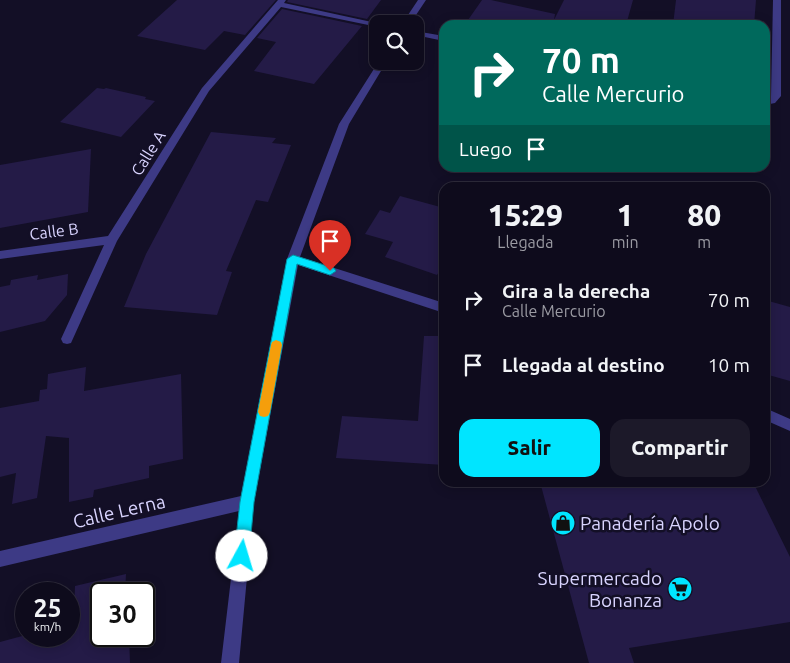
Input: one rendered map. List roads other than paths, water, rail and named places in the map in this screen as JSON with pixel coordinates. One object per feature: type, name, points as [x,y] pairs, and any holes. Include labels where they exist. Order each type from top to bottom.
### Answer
[{"type":"street","points":[[412,15],[422,0]]},
{"type":"street","points":[[770,101],[776,96],[777,0]]},
{"type":"street","points":[[281,2],[369,23]]},
{"type":"street","name":"Calle A","points":[[67,339],[112,240],[205,90],[281,2]]},
{"type":"street","points":[[424,35],[439,38]]},
{"type":"street","points":[[230,663],[247,502],[293,259],[344,124],[377,70]]},
{"type":"street","name":"Calle B","points":[[0,255],[112,240]]},
{"type":"street","points":[[293,259],[439,306]]},
{"type":"street","points":[[770,416],[790,425]]},
{"type":"street","name":"Calle Lerna","points":[[0,559],[247,502]]},
{"type":"place","name":"Panadería Apolo","points":[[563,523]]},
{"type":"place","name":"Supermercado Bonanza","points":[[680,589]]}]
